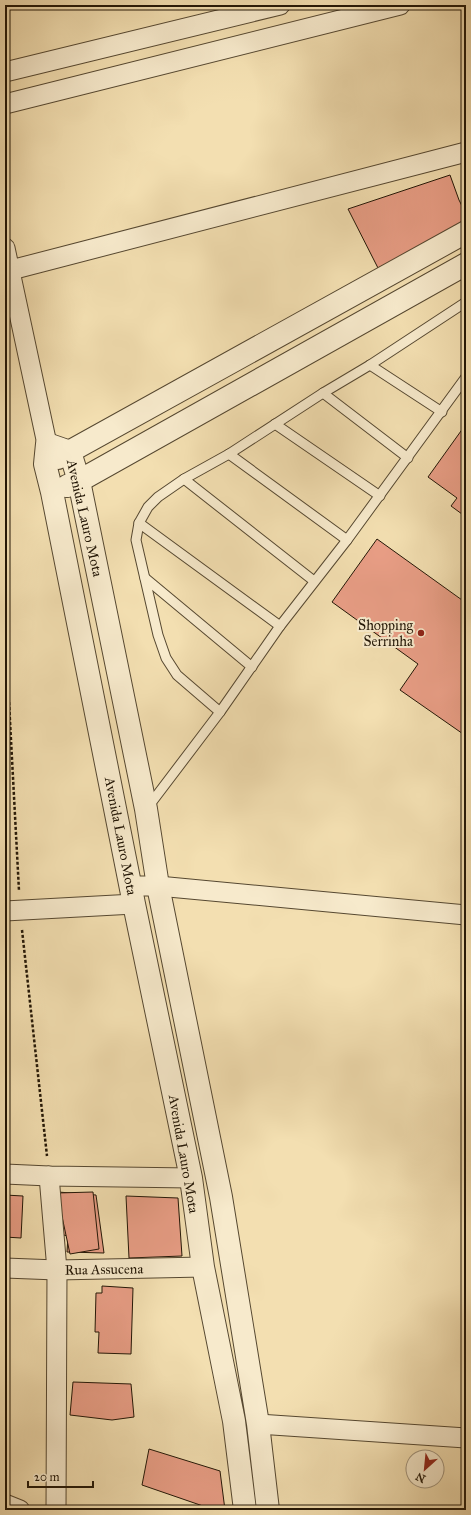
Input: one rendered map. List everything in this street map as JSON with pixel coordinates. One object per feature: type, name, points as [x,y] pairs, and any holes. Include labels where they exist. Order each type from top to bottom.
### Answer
[{"type":"street","points":[[5,72],[280,5]]},
{"type":"street","points":[[5,104],[400,5]]},
{"type":"street","points":[[11,270],[466,152]]},
{"type":"street","points":[[5,248],[11,270],[46,454],[70,452],[466,232]]},
{"type":"street","points":[[52,492],[79,481],[466,264]]},
{"type":"street","name":"Avenida Lauro Mota","points":[[70,452],[79,481],[147,817],[158,886],[221,1197],[258,1424],[268,1510]]},
{"type":"street","name":"Avenida Lauro Mota","points":[[46,454],[52,492],[192,1188],[203,1267],[234,1421],[244,1510]]},
{"type":"street","points":[[119,825],[147,817]]},
{"type":"street","points":[[12,911],[133,895],[158,886],[466,915]]},
{"type":"street","points":[[5,1174],[49,1176],[192,1188],[221,1197]]},
{"type":"street","points":[[49,1176],[57,1270],[56,1510]]},
{"type":"street","name":"Rua Assucena","points":[[5,1268],[57,1270],[203,1267]]},
{"type":"street","points":[[258,1424],[466,1438]]},
{"type":"street","points":[[5,1504],[20,1510]]},
{"type":"lane","points":[[220,712],[177,675],[166,658],[158,635],[136,540],[139,523],[148,507],[158,497],[184,480],[229,454],[370,365],[466,302]]},
{"type":"lane","points":[[370,365],[442,412]]},
{"type":"lane","points":[[147,817],[280,626],[380,496],[466,377]]},
{"type":"lane","points":[[323,394],[408,458]]},
{"type":"lane","points":[[275,424],[380,496]]},
{"type":"lane","points":[[229,454],[347,540]]},
{"type":"lane","points":[[184,480],[314,581]]},
{"type":"lane","points":[[139,523],[280,626]]},
{"type":"lane","points":[[145,578],[252,667]]},
{"type":"path","points":[[10,702],[12,911],[49,1176]]},
{"type":"building","points":[[450,175],[466,214],[466,223],[378,268],[348,209]]},
{"type":"building","points":[[466,424],[466,517],[451,506],[457,498],[428,477]]},
{"type":"building","name":"Shopping Serrinha","points":[[377,539],[462,600],[466,594],[466,736],[400,690],[418,664],[332,602]]},
{"type":"building","points":[[58,1192],[96,1195],[104,1253],[67,1252],[68,1236],[59,1234]]},
{"type":"building","points":[[93,1192],[99,1249],[70,1254],[57,1193]]},
{"type":"building","points":[[5,1195],[23,1196],[21,1238],[5,1237]]},
{"type":"building","points":[[126,1196],[178,1198],[182,1256],[129,1258]]},
{"type":"building","points":[[102,1286],[133,1288],[131,1354],[98,1353],[99,1332],[95,1332],[96,1293],[102,1293]]},
{"type":"building","points":[[73,1382],[131,1384],[134,1417],[112,1420],[70,1415]]},
{"type":"building","points":[[149,1449],[220,1471],[225,1510],[203,1506],[142,1485]]},
{"type":"place","name":"Shopping Serrinha","points":[[421,633]]}]
